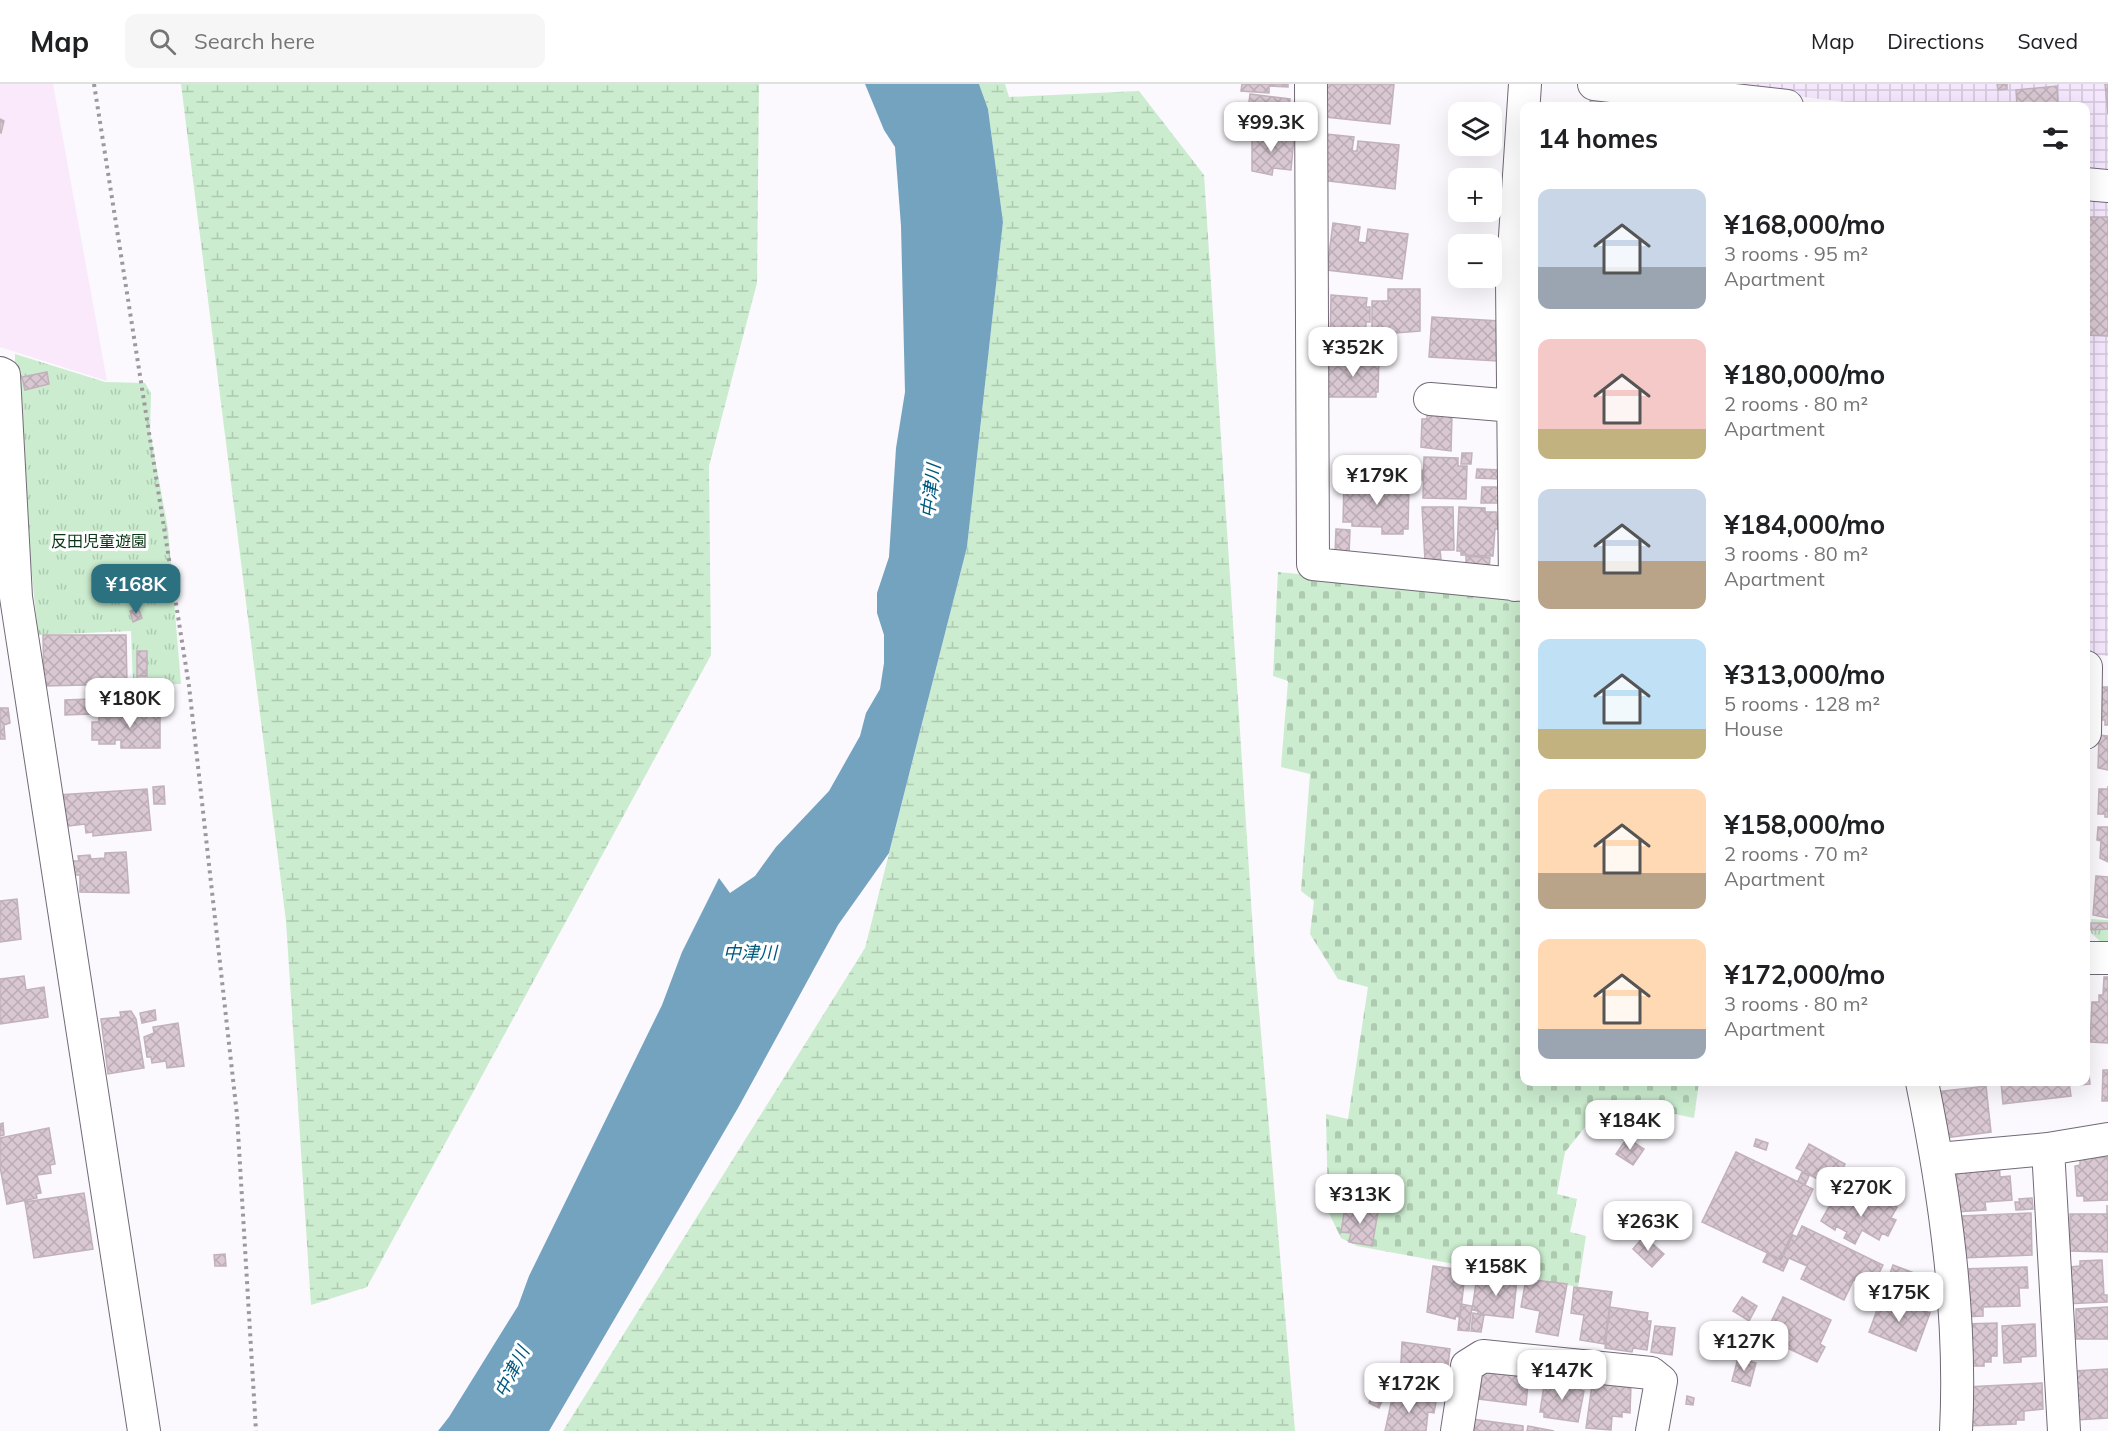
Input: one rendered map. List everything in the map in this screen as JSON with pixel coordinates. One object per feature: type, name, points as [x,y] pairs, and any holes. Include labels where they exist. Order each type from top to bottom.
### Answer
[{"type":"street","points":[[1311,84],[1313,564],[1520,585],[1512,282],[1520,160]]},
{"type":"street","points":[[1524,102],[1525,84]]},
{"type":"street","points":[[1594,84],[1752,102]]},
{"type":"street","points":[[2090,184],[2108,186]]},
{"type":"street","points":[[0,373],[4,375],[8,602],[144,1431]]},
{"type":"street","points":[[1430,399],[1514,406]]},
{"type":"street","points":[[2090,692],[2093,667]]},
{"type":"street","points":[[2090,958],[2108,958]]},
{"type":"street","points":[[1923,1086],[1938,1158],[1953,1305],[1956,1431]]},
{"type":"street","points":[[1938,1158],[2048,1149],[2108,1138]]},
{"type":"street","points":[[2048,1149],[2064,1431]]},
{"type":"street","points":[[1457,1431],[1467,1366],[1483,1356],[1651,1373],[1661,1381],[1653,1431]]},
{"type":"path","points":[[94,84],[189,686],[237,1115],[256,1431]]},
{"type":"shaded area","points":[[0,84],[53,84],[107,381],[0,347]]},
{"type":"shaded area","points":[[1693,84],[2108,84],[2108,175],[2090,173],[2090,102],[1846,102]]},
{"type":"shaded area","points":[[2090,193],[2108,195],[2108,656],[2090,654]]},
{"type":"green space","points":[[181,84],[759,84],[757,283],[709,466],[711,655],[367,1287],[311,1305],[286,921]]},
{"type":"green space","points":[[979,84],[1005,84],[1009,97],[1139,91],[1204,175],[1255,963],[1295,1431],[563,1431],[865,948],[967,547],[1003,222],[988,109]]},
{"type":"green space","name":"反田児童遊園","points":[[15,354],[105,382],[145,383],[151,393],[150,432],[168,529],[181,684],[133,685],[131,631],[38,635],[15,407]]},
{"type":"green space","points":[[1278,572],[1520,596],[1520,1086],[1698,1086],[1694,1118],[1607,1100],[1565,1152],[1557,1194],[1577,1199],[1570,1232],[1586,1236],[1578,1287],[1357,1246],[1341,1238],[1328,1211],[1326,1114],[1348,1119],[1368,987],[1338,979],[1310,934],[1314,901],[1301,891],[1310,774],[1281,767],[1288,681],[1273,676]]},
{"type":"green space","points":[[2091,919],[2108,920],[2108,941],[2100,941],[2091,933]]},
{"type":"water","name":"中津川","points":[[865,84],[979,84],[988,109],[1003,222],[967,547],[889,853],[838,925],[738,1108],[549,1431],[438,1431],[518,1306],[529,1276],[662,1005],[682,952],[719,878],[730,893],[755,876],[776,847],[829,791],[860,736],[866,713],[880,689],[884,663],[884,635],[877,613],[877,593],[889,557],[896,448],[905,392],[901,226],[895,147],[884,130]]},
{"type":"building","points":[[1242,84],[1288,84],[1288,87],[1269,86],[1269,93],[1241,91]]},
{"type":"building","points":[[1319,84],[1394,84],[1390,124],[1316,116]]},
{"type":"building","points":[[1997,84],[2007,84],[2007,89],[1998,90]]},
{"type":"building","points":[[2105,84],[2108,84],[2108,114]]},
{"type":"building","points":[[2057,86],[2058,102],[2017,102],[2016,90]]},
{"type":"building","points":[[1250,94],[1290,99],[1286,132],[1263,129],[1263,133],[1250,131],[1251,127],[1246,126]]},
{"type":"building","points":[[1590,99],[1613,99],[1613,102],[1590,102]]},
{"type":"building","points":[[0,119],[4,121],[1,133],[0,132]]},
{"type":"building","points":[[1252,134],[1294,138],[1291,170],[1273,168],[1272,175],[1252,171]]},
{"type":"building","points":[[1326,134],[1354,137],[1352,151],[1357,151],[1358,141],[1399,145],[1395,189],[1321,180]]},
{"type":"building","points":[[2090,217],[2108,217],[2108,336],[2090,335]]},
{"type":"building","points":[[1333,223],[1360,227],[1358,242],[1366,243],[1368,229],[1408,234],[1402,279],[1327,270]]},
{"type":"building","points":[[1388,289],[1420,289],[1420,331],[1383,334],[1383,330],[1372,330],[1372,301],[1388,301]]},
{"type":"building","points":[[1331,295],[1367,298],[1366,307],[1370,307],[1370,322],[1366,322],[1365,348],[1330,347]]},
{"type":"building","points":[[1432,317],[1500,321],[1498,361],[1429,357]]},
{"type":"building","points":[[1329,358],[1379,359],[1376,397],[1328,397]]},
{"type":"building","points":[[47,372],[49,384],[25,390],[22,377]]},
{"type":"building","points":[[1427,413],[1452,415],[1451,451],[1421,447],[1422,419],[1427,419]]},
{"type":"building","points":[[1462,453],[1472,453],[1471,464],[1461,464]]},
{"type":"building","points":[[1424,457],[1458,458],[1458,466],[1467,466],[1466,499],[1423,498]]},
{"type":"building","points":[[1477,469],[1501,470],[1500,479],[1476,478]]},
{"type":"building","points":[[1407,470],[1422,470],[1422,480],[1407,480]]},
{"type":"building","points":[[1344,483],[1409,484],[1408,529],[1403,529],[1403,534],[1382,534],[1382,527],[1352,526],[1352,522],[1343,522]]},
{"type":"building","points":[[1482,487],[1500,487],[1499,503],[1481,503]]},
{"type":"building","points":[[1422,507],[1453,507],[1454,550],[1440,550],[1441,559],[1425,560]]},
{"type":"building","points":[[1459,507],[1485,508],[1485,512],[1496,512],[1498,529],[1495,529],[1493,556],[1461,555],[1461,551],[1457,551]]},
{"type":"building","points":[[1336,529],[1350,530],[1349,554],[1335,554]]},
{"type":"building","points":[[1466,556],[1490,558],[1489,568],[1466,566]]},
{"type":"building","points":[[138,608],[142,618],[133,622],[130,611]]},
{"type":"building","points":[[43,635],[126,635],[127,684],[44,686]]},
{"type":"building","points":[[137,651],[147,651],[147,676],[137,676]]},
{"type":"building","points":[[2100,687],[2108,687],[2108,725],[2105,725],[2105,720],[2099,720]]},
{"type":"building","points":[[90,699],[90,714],[65,715],[65,700]]},
{"type":"building","points":[[142,702],[142,713],[160,713],[160,748],[121,748],[121,740],[115,740],[115,744],[99,744],[99,740],[92,740],[92,722],[99,722],[99,717],[123,717],[123,709],[130,709],[130,703]]},
{"type":"building","points":[[0,708],[8,708],[10,723],[4,725],[5,739],[0,739]]},
{"type":"building","points":[[2099,735],[2108,736],[2108,770],[2098,768]]},
{"type":"building","points":[[164,786],[165,804],[154,804],[153,787]]},
{"type":"building","points":[[147,789],[151,830],[93,836],[93,832],[86,833],[85,824],[61,827],[58,795]]},
{"type":"building","points":[[2099,789],[2108,789],[2108,817],[2105,817],[2105,814],[2098,814]]},
{"type":"building","points":[[2098,827],[2108,827],[2108,862],[2100,858],[2101,841],[2097,840]]},
{"type":"building","points":[[126,852],[129,893],[80,892],[80,875],[70,875],[69,861],[79,861],[78,856],[90,855],[91,859],[105,858],[105,853]]},
{"type":"building","points":[[2096,876],[2108,877],[2108,918],[2093,915]]},
{"type":"building","points":[[17,899],[21,939],[0,942],[0,901]]},
{"type":"building","points":[[2091,923],[2108,923],[2108,929],[2091,930]]},
{"type":"building","points":[[24,976],[26,990],[44,987],[48,1017],[0,1024],[0,979]]},
{"type":"building","points":[[2104,977],[2108,977],[2108,1043],[2090,1042],[2092,1002],[2099,1002],[2099,995],[2103,995]]},
{"type":"building","points":[[155,1010],[156,1020],[142,1023],[140,1013]]},
{"type":"building","points":[[131,1011],[136,1019],[144,1068],[108,1074],[101,1019],[121,1017],[120,1012]]},
{"type":"building","points":[[178,1023],[184,1066],[167,1068],[166,1061],[152,1063],[151,1057],[147,1057],[144,1037],[154,1033],[153,1027]]},
{"type":"building","points":[[2103,1070],[2108,1070],[2108,1101],[2102,1101]]},
{"type":"building","points":[[1986,1086],[1991,1132],[1945,1138],[1936,1092]]},
{"type":"building","points":[[2001,1086],[2070,1086],[2071,1096],[2003,1104]]},
{"type":"building","points":[[3,1123],[4,1135],[0,1136],[0,1124]]},
{"type":"building","points":[[49,1128],[55,1164],[50,1165],[51,1173],[37,1175],[41,1193],[36,1194],[37,1198],[7,1204],[0,1167],[0,1138]]},
{"type":"building","points":[[1627,1138],[1644,1149],[1633,1165],[1616,1154]]},
{"type":"building","points":[[1756,1139],[1768,1143],[1766,1150],[1754,1146]]},
{"type":"building","points":[[1809,1144],[1845,1164],[1833,1187],[1796,1168]]},
{"type":"building","points":[[1736,1152],[1813,1189],[1780,1259],[1702,1222]]},
{"type":"building","points":[[2108,1157],[2108,1200],[2084,1201],[2084,1196],[2077,1196],[2075,1166],[2080,1165],[2080,1159]]},
{"type":"building","points":[[1999,1162],[2000,1177],[2010,1176],[2012,1200],[1985,1202],[1986,1210],[1955,1212],[1953,1170]]},
{"type":"building","points":[[1802,1172],[1809,1176],[1805,1185],[1798,1181]]},
{"type":"building","points":[[84,1193],[93,1249],[34,1258],[25,1202]]},
{"type":"building","points":[[1872,1194],[1897,1207],[1891,1218],[1896,1220],[1888,1236],[1882,1233],[1879,1240],[1862,1230],[1855,1244],[1844,1238],[1847,1232],[1836,1226],[1835,1230],[1821,1221],[1835,1196],[1864,1211]]},
{"type":"building","points":[[2032,1198],[2033,1209],[2016,1210],[2015,1202],[2020,1202],[2019,1199]]},
{"type":"building","points":[[2107,1205],[2108,1252],[2070,1251],[2070,1214],[2107,1214]]},
{"type":"building","points":[[1345,1207],[1378,1212],[1372,1246],[1349,1242],[1351,1233],[1341,1232]]},
{"type":"building","points":[[2031,1213],[2032,1255],[1962,1258],[1961,1216]]},
{"type":"building","points":[[1802,1226],[1883,1265],[1872,1287],[1854,1279],[1844,1300],[1801,1279],[1807,1266],[1789,1258],[1783,1271],[1763,1262],[1767,1254],[1781,1260],[1793,1235],[1797,1237]]},
{"type":"building","points":[[1644,1236],[1664,1254],[1652,1267],[1633,1249]]},
{"type":"building","points":[[225,1254],[226,1266],[215,1266],[214,1255]]},
{"type":"building","points":[[2102,1260],[2104,1295],[2107,1295],[2107,1302],[2063,1304],[2070,1267],[2080,1266],[2080,1261]]},
{"type":"building","points":[[1893,1265],[1922,1276],[1912,1304],[1883,1294]]},
{"type":"building","points":[[1433,1266],[1469,1271],[1467,1283],[1464,1283],[1460,1317],[1456,1316],[1455,1319],[1427,1312]]},
{"type":"building","points":[[2027,1267],[2028,1288],[2019,1288],[2020,1306],[1983,1307],[1983,1316],[1963,1317],[1961,1269]]},
{"type":"building","points":[[1486,1275],[1517,1279],[1513,1318],[1478,1314],[1478,1311],[1472,1310],[1476,1283],[1485,1284]]},
{"type":"building","points":[[1526,1279],[1567,1284],[1558,1336],[1536,1332],[1540,1311],[1521,1307]]},
{"type":"building","points":[[1574,1287],[1612,1292],[1604,1344],[1580,1340],[1584,1315],[1571,1313]]},
{"type":"building","points":[[1882,1296],[1930,1313],[1916,1351],[1869,1332]]},
{"type":"building","points":[[1742,1297],[1757,1306],[1749,1321],[1733,1311]]},
{"type":"building","points":[[1783,1297],[1831,1320],[1820,1344],[1825,1347],[1817,1362],[1764,1337]]},
{"type":"building","points":[[1461,1304],[1472,1306],[1469,1331],[1458,1330]]},
{"type":"building","points":[[1610,1307],[1648,1313],[1647,1321],[1651,1321],[1647,1350],[1633,1348],[1632,1352],[1605,1348]]},
{"type":"building","points":[[2108,1307],[2108,1339],[2076,1339],[2076,1309]]},
{"type":"building","points":[[1473,1313],[1484,1315],[1481,1332],[1471,1331]]},
{"type":"building","points":[[1997,1323],[1997,1356],[1991,1356],[1991,1362],[1984,1362],[1984,1366],[1968,1366],[1964,1324]]},
{"type":"building","points":[[2035,1324],[2036,1356],[2021,1357],[2021,1362],[2004,1363],[2002,1326]]},
{"type":"building","points":[[1655,1326],[1675,1328],[1672,1355],[1651,1352]]},
{"type":"building","points":[[1402,1342],[1450,1349],[1447,1374],[1441,1374],[1439,1389],[1400,1383]]},
{"type":"building","points":[[1738,1358],[1756,1363],[1750,1386],[1732,1381]]},
{"type":"building","points":[[1483,1368],[1529,1373],[1526,1405],[1479,1399]]},
{"type":"building","points":[[2108,1369],[2108,1418],[2076,1420],[2074,1371]]},
{"type":"building","points":[[1380,1378],[1390,1383],[1379,1408],[1369,1403]]},
{"type":"building","points":[[1545,1379],[1580,1386],[1580,1390],[1584,1391],[1578,1422],[1544,1417],[1544,1412],[1540,1412]]},
{"type":"building","points":[[1603,1381],[1631,1384],[1630,1413],[1622,1412],[1622,1417],[1612,1416],[1611,1430],[1586,1428],[1592,1385],[1602,1386]]},
{"type":"building","points":[[2042,1383],[2043,1409],[2024,1411],[2024,1420],[2016,1420],[2016,1424],[1968,1426],[1966,1387]]},
{"type":"building","points":[[1393,1394],[1436,1402],[1434,1413],[1428,1412],[1426,1431],[1385,1431]]},
{"type":"building","points":[[1687,1396],[1694,1398],[1693,1405],[1686,1404]]},
{"type":"building","points":[[1472,1419],[1523,1426],[1523,1431],[1471,1431]]},
{"type":"building","points":[[1528,1426],[1554,1431],[1527,1431]]}]
